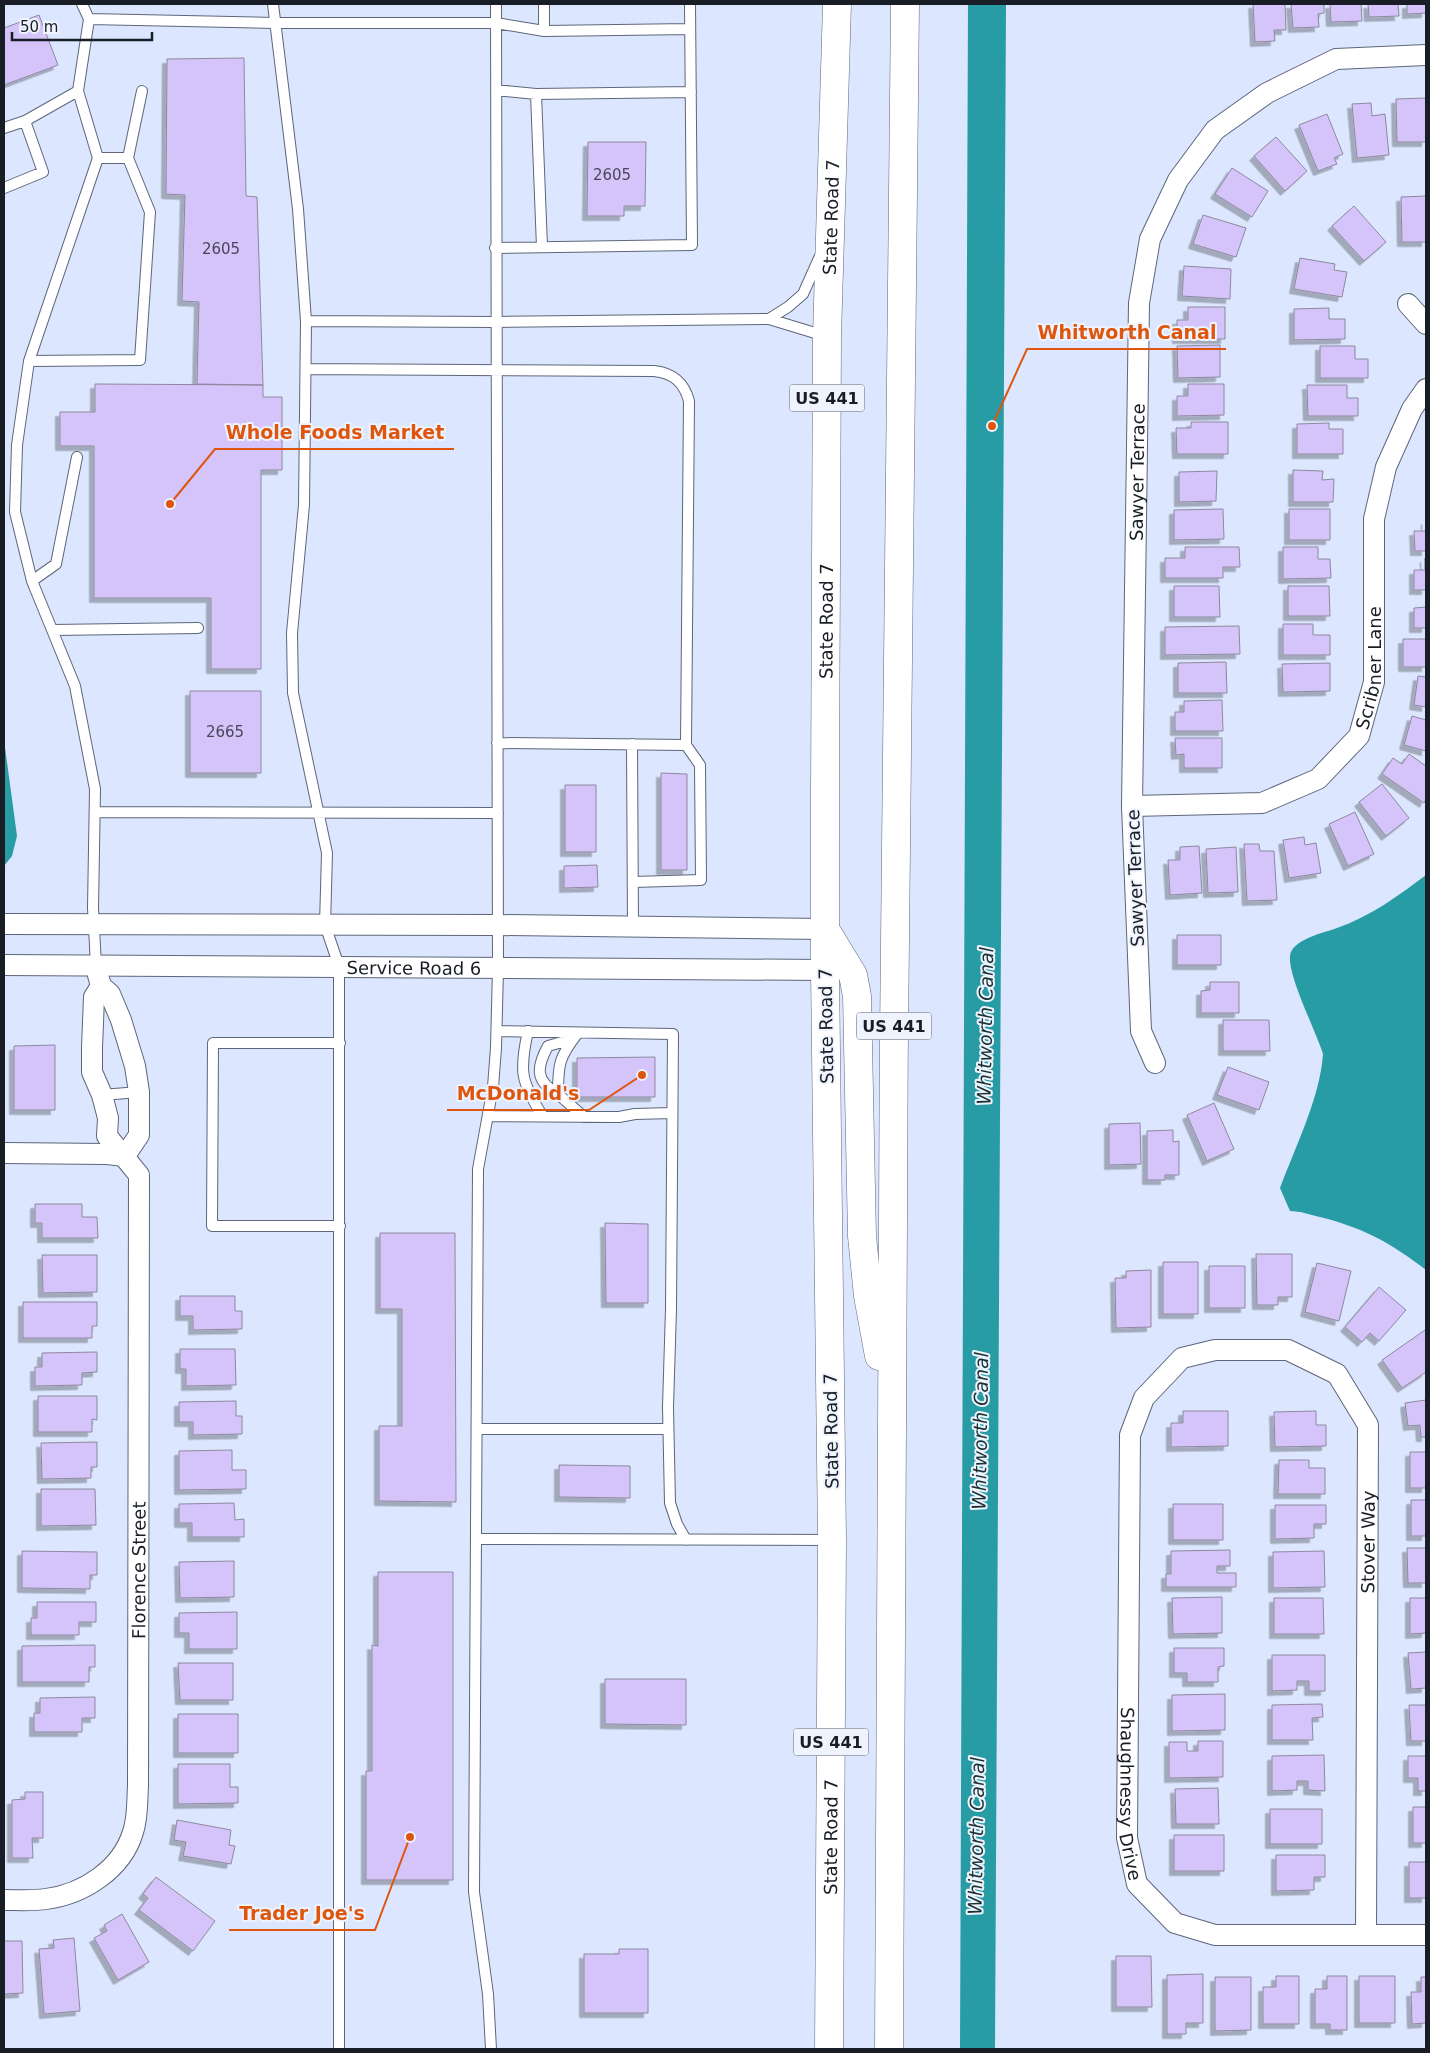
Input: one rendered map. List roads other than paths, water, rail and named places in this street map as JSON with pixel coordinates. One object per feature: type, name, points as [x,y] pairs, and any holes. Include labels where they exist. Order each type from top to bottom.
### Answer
[{"type":"main road","name":"State Road 7","points":[[829,2049],[832,1540],[825,970],[827,336],[837,4]]},
{"type":"main road","name":"US 441","points":[[889,2049],[896,697],[905,4]]},
{"type":"main road","points":[[825,929],[853,975],[857,996],[862,1236],[868,1296],[891,1419]]},
{"type":"street","name":"Sawyer Terrace","points":[[1155,1063],[1140,1031],[1132,806],[1139,303],[1150,239],[1178,180],[1215,130],[1267,93],[1336,59],[1426,55]]},
{"type":"street","points":[[1408,304],[1426,324]]},
{"type":"street","name":"Scribner Lane","points":[[1132,806],[1262,803],[1318,779],[1359,736],[1374,682],[1374,519],[1386,467],[1412,409],[1426,390]]},
{"type":"street","points":[[4,924],[498,925],[825,929]]},
{"type":"street","name":"Service Road 6","points":[[4,965],[825,970]]},
{"type":"street","points":[[4,1153],[107,1154],[125,1156],[139,1135],[139,1092],[135,1066],[121,1020],[110,994],[101,986],[96,966]]},
{"type":"street","name":"Florence Street","points":[[4,1900],[46,1899],[83,1889],[106,1873],[121,1856],[133,1832],[138,1786],[139,1174],[107,1136],[108,1118],[102,1096],[92,1072],[94,997],[101,986]]},
{"type":"street","name":"Stover Way","points":[[1144,1398],[1182,1358],[1215,1350],[1288,1350],[1337,1374],[1368,1425],[1366,1934]]},
{"type":"street","name":"Shaughnessy Drive","points":[[1144,1398],[1130,1435],[1127,1838],[1137,1884],[1175,1923],[1215,1935],[1426,1935]]},
{"type":"lane","points":[[82,4],[89,19],[78,91],[98,158],[30,361],[17,445],[15,512],[32,582],[75,686],[95,789],[94,925],[96,966]]},
{"type":"lane","points":[[273,4],[298,209],[306,321],[304,505],[292,633],[293,694],[327,853],[325,925],[339,966],[339,2049]]},
{"type":"lane","points":[[491,2049],[488,1994],[474,1892],[478,1540],[478,1169],[493,1087],[497,1031],[498,968],[495,372],[496,4]]},
{"type":"lane","points":[[544,4],[544,31]]},
{"type":"lane","points":[[496,248],[692,245],[690,4]]},
{"type":"lane","points":[[89,19],[496,23],[544,31],[690,29]]},
{"type":"lane","points":[[496,90],[536,94],[691,92]]},
{"type":"lane","points":[[4,128],[25,121],[78,91]]},
{"type":"lane","points":[[30,361],[140,360],[150,212],[128,158],[142,91]]},
{"type":"lane","points":[[536,94],[542,247]]},
{"type":"lane","points":[[4,188],[43,172],[25,121]]},
{"type":"lane","points":[[98,158],[128,158]]},
{"type":"lane","points":[[769,319],[788,307],[803,294],[830,233]]},
{"type":"lane","points":[[306,321],[495,322],[769,319],[827,336]]},
{"type":"lane","points":[[306,369],[664,372],[674,376],[681,383],[689,401],[686,745],[700,765],[701,880],[633,882]]},
{"type":"lane","points":[[32,582],[56,564],[77,457]]},
{"type":"lane","points":[[52,630],[198,628]]},
{"type":"lane","points":[[497,743],[686,745]]},
{"type":"lane","points":[[632,744],[633,926]]},
{"type":"lane","points":[[95,812],[318,811],[498,813]]},
{"type":"lane","points":[[497,1031],[575,1036],[673,1034],[668,1429],[670,1503],[677,1524],[686,1540]]},
{"type":"lane","points":[[528,1032],[522,1055],[522,1077],[542,1115]]},
{"type":"lane","points":[[558,1094],[558,1067],[565,1049],[575,1036]]},
{"type":"lane","points":[[575,1036],[548,1046],[539,1063],[541,1078],[550,1090],[558,1094],[584,1117]]},
{"type":"lane","points":[[340,1043],[213,1043],[212,1226],[340,1226]]},
{"type":"lane","points":[[102,1096],[139,1092]]},
{"type":"lane","points":[[488,1116],[619,1117],[635,1114],[672,1113]]},
{"type":"lane","points":[[478,1429],[668,1429]]},
{"type":"lane","points":[[478,1540],[832,1540]]},
{"type":"water","points":[[968,4],[1006,4],[995,2049],[960,2049]]},
{"type":"water","points":[[4,740],[17,836],[12,856],[4,866]]},
{"type":"water","points":[[1426,875],[1426,1270],[1389,1244],[1364,1231],[1336,1221],[1302,1212],[1290,1211],[1280,1188],[1312,1105],[1321,1071],[1323,1054],[1293,977],[1290,956],[1292,950],[1302,941],[1349,923],[1373,911],[1395,898]]},
{"type":"place","name":"Whitworth Canal","points":[[992,426]]},
{"type":"place","name":"Whole Foods Market","points":[[170,504]]},
{"type":"place","name":"McDonald's","points":[[642,1075]]},
{"type":"place","name":"Trader Joe's","points":[[410,1837]]}]
